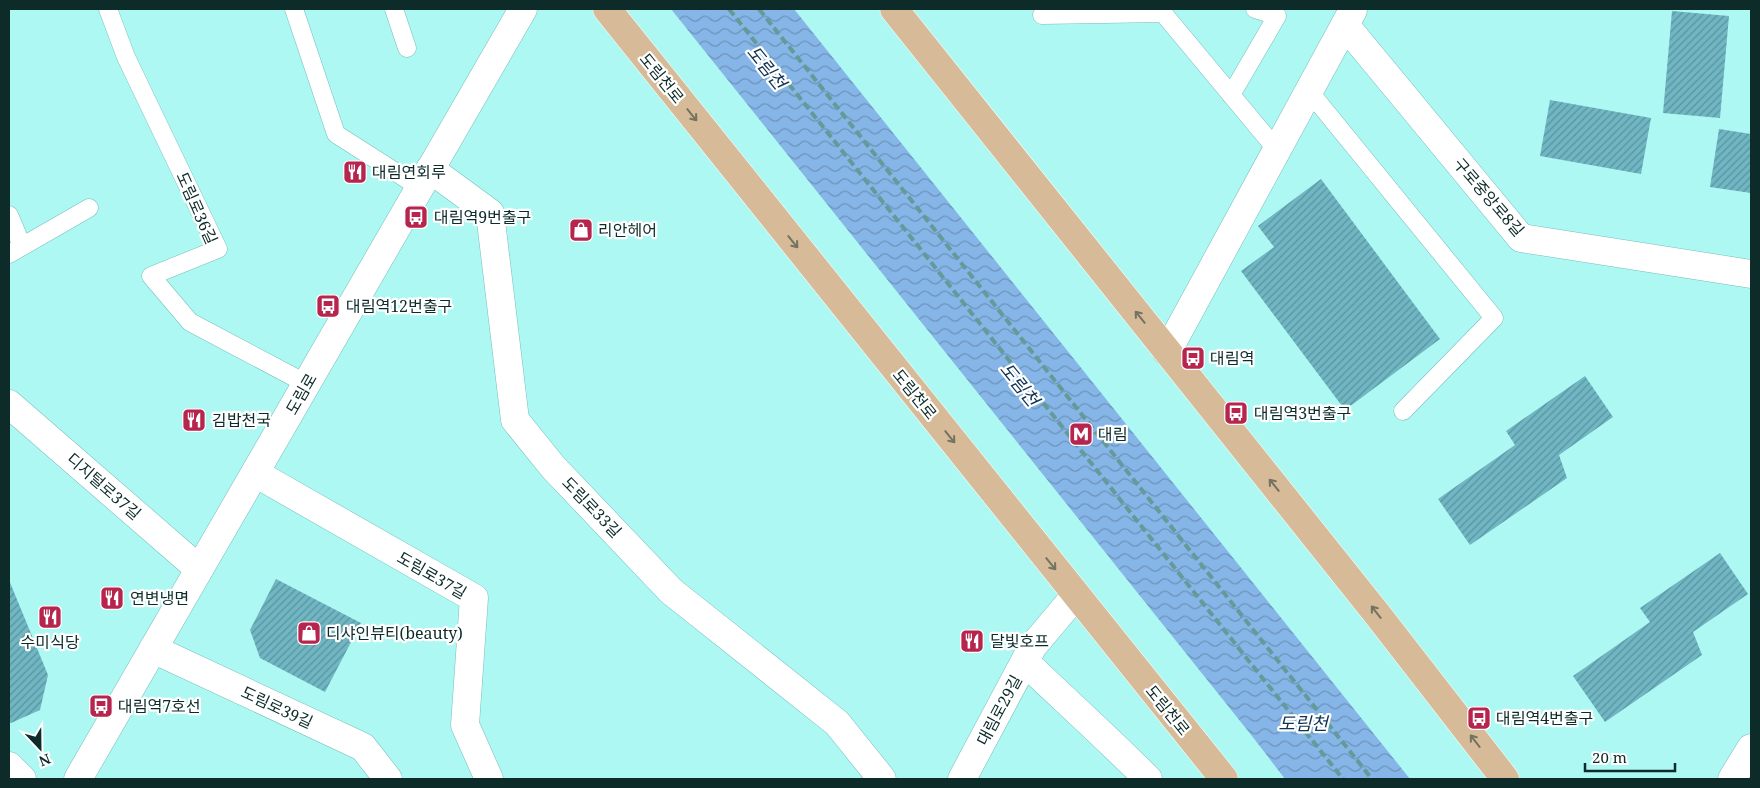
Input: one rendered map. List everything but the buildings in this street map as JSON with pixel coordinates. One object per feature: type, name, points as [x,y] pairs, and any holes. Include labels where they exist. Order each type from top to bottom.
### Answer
[{"type":"main road","name":"도림천로","points":[[606,9],[1224,779]]},
{"type":"main road","points":[[894,9],[1377,614],[1505,779]]},
{"type":"street","name":"도림로","points":[[78,779],[307,384],[520,10]]},
{"type":"street","name":"구로중앙로8길","points":[[1167,352],[1349,17],[1522,238],[1751,274]]},
{"type":"street","name":"도림로33길","points":[[425,178],[490,213],[516,420],[553,467],[671,591],[837,723],[882,779]]},
{"type":"street","name":"디지털로37길","points":[[9,404],[199,569]]},
{"type":"street","name":"도림로37길","points":[[255,473],[474,598],[465,725],[489,779]]},
{"type":"street","name":"대림로29길","points":[[962,779],[1033,646],[1076,595]]},
{"type":"street","name":"도림로39길","points":[[153,649],[363,748],[388,779]]},
{"type":"street","points":[[1025,662],[1094,729],[1116,746],[1148,779]]},
{"type":"street","points":[[1732,779],[1751,748]]},
{"type":"street","points":[[9,766],[22,779]]},
{"type":"lane","name":"도림로36길","points":[[108,9],[126,57],[218,249],[151,276],[190,322],[307,384]]},
{"type":"lane","points":[[294,9],[336,134],[425,178]]},
{"type":"lane","points":[[394,9],[407,48]]},
{"type":"lane","points":[[1231,95],[1277,16],[1255,9]]},
{"type":"lane","points":[[1042,15],[1168,11],[1231,95],[1277,150]]},
{"type":"lane","points":[[1309,92],[1494,318],[1402,411]]},
{"type":"lane","points":[[9,215],[16,250],[89,208]]},
{"type":"water","name":"도림천","points":[[671,9],[794,9],[1410,779],[1285,779]]},
{"type":"railway","points":[[729,9],[1343,779]]},
{"type":"railway","points":[[759,9],[1372,779]]},
{"type":"place","name":"대림연회루","points":[[355,172]]},
{"type":"place","name":"대림역9번출구","points":[[416,217]]},
{"type":"place","name":"리안헤어","points":[[581,230]]},
{"type":"place","name":"대림역12번출구","points":[[328,306]]},
{"type":"place","name":"대림역","points":[[1193,358]]},
{"type":"place","name":"대림역3번출구","points":[[1236,413]]},
{"type":"place","name":"김밥천국","points":[[194,420]]},
{"type":"place","name":"대림","points":[[1081,434]]},
{"type":"place","name":"연변냉면","points":[[112,598]]},
{"type":"place","name":"수미식당","points":[[50,617]]},
{"type":"place","name":"디샤인뷰티(beauty)","points":[[309,633]]},
{"type":"place","name":"달빛호프","points":[[972,641]]},
{"type":"place","name":"대림역7호선","points":[[101,706]]},
{"type":"place","name":"대림역4번출구","points":[[1479,718]]}]
